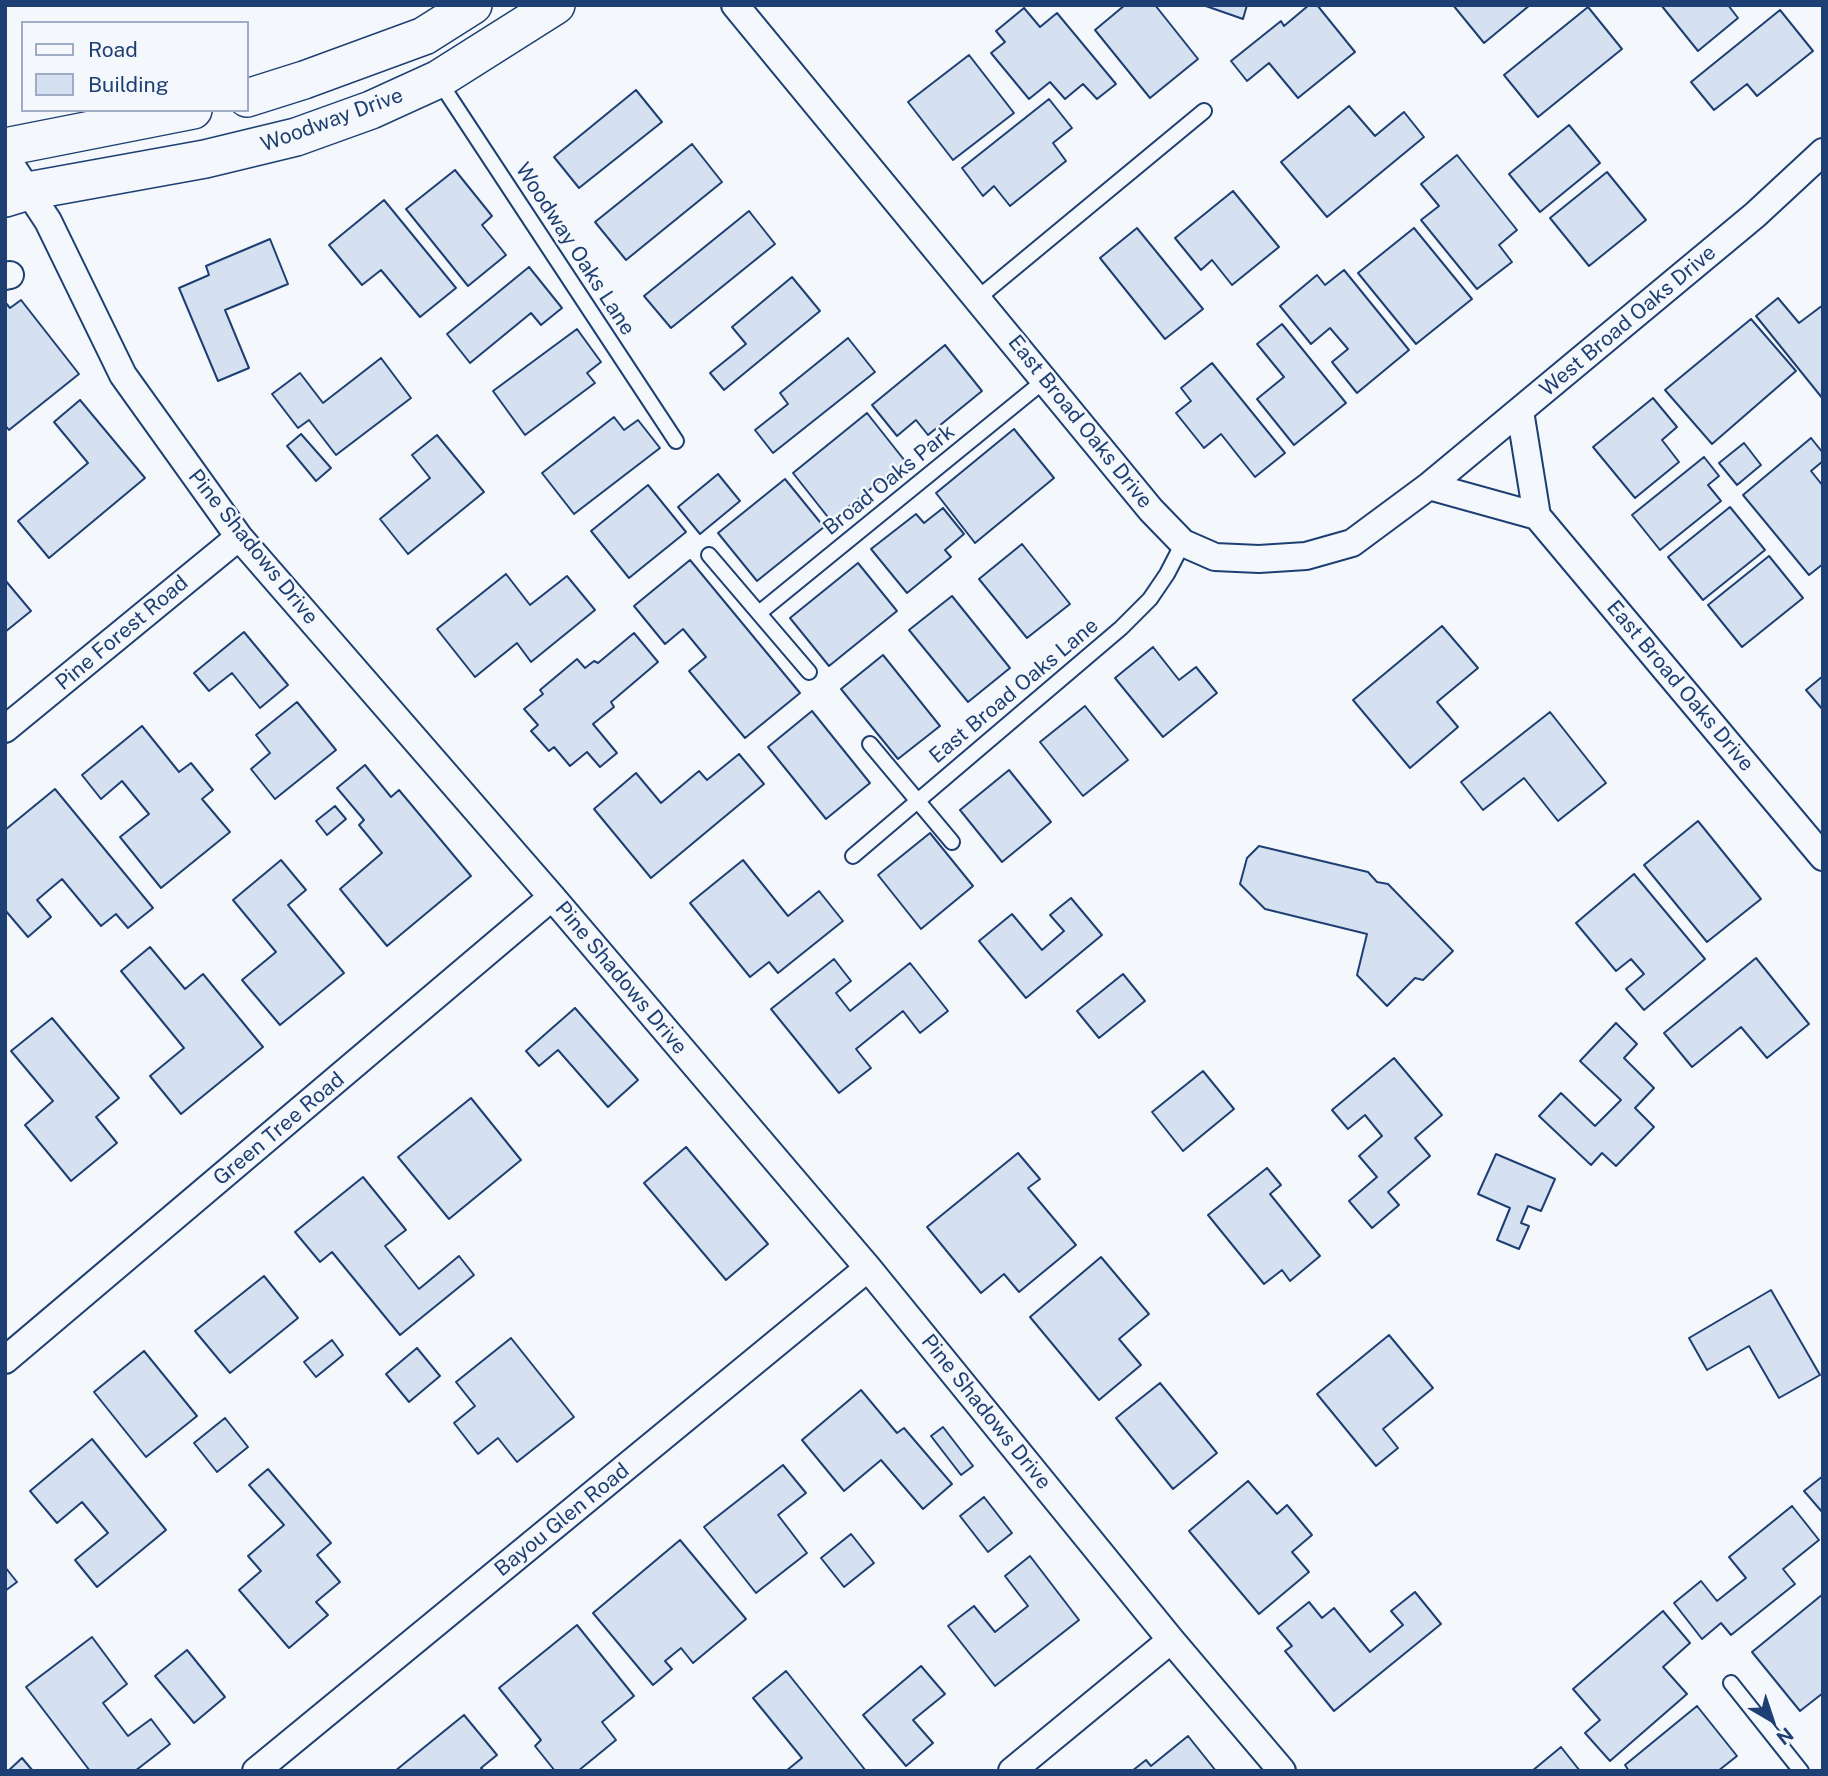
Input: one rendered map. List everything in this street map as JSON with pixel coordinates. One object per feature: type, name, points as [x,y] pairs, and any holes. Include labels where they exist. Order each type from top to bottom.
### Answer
[{"type":"main road","points":[[248,98],[424,36],[473,5]]},
{"type":"main road","name":"Woodway Drive","points":[[16,194],[205,159],[296,137],[371,110],[439,79],[556,5]]},
{"type":"main road","points":[[16,194],[42,169],[148,139],[183,112]]},
{"type":"main road","points":[[5,147],[183,112]]},
{"type":"street","name":"East Broad Oaks Drive","points":[[735,5],[1151,510],[1183,542],[1215,557],[1258,559],[1306,556],[1352,543],[1429,486]]},
{"type":"street","name":"West Broad Oaks Drive","points":[[1429,486],[1755,215],[1823,152]]},
{"type":"street","name":"Pine Shadows Drive","points":[[5,156],[16,194],[48,221],[123,374],[239,537],[552,897],[868,1268],[1171,1640],[1282,1771]]},
{"type":"street","points":[[1429,486],[1537,516],[1520,411]]},
{"type":"street","name":"East Broad Oaks Drive","points":[[1537,516],[1823,857]]},
{"type":"street","name":"Pine Forest Road","points":[[5,729],[239,537]]},
{"type":"street","name":"Green Tree Road","points":[[5,1360],[552,897]]},
{"type":"street","name":"Bayou Glen Road","points":[[256,1771],[868,1268]]},
{"type":"street","points":[[1013,1771],[1171,1640]]},
{"type":"lane","name":"Woodway Oaks Lane","points":[[439,79],[676,441]]},
{"type":"lane","points":[[978,298],[1204,111]]},
{"type":"lane","name":"Broad Oaks Park","points":[[759,613],[1045,380]]},
{"type":"lane","name":"East Broad Oaks Lane","points":[[853,856],[1121,628],[1150,599],[1183,542]]},
{"type":"lane","points":[[709,555],[809,672]]},
{"type":"lane","points":[[870,744],[952,842]]},
{"type":"lane","points":[[1731,1683],[1801,1771]]},
{"type":"building","points":[[1125,5],[1155,5],[1198,59],[1150,98],[1095,30]]},
{"type":"building","points":[[1203,5],[1247,5],[1243,19]]},
{"type":"building","points":[[1309,5],[1317,5],[1355,52],[1298,98],[1269,63],[1247,81],[1231,61],[1281,21],[1284,26]]},
{"type":"building","points":[[1453,5],[1530,5],[1484,43]]},
{"type":"building","points":[[1661,5],[1728,5],[1738,18],[1698,51]]},
{"type":"building","points":[[1588,7],[1622,49],[1538,117],[1504,75]]},
{"type":"building","points":[[1024,8],[1040,27],[1057,13],[1116,84],[1097,99],[1083,84],[1065,99],[1050,82],[1029,99],[991,53],[1005,42],[996,31]]},
{"type":"building","points":[[1780,10],[1813,51],[1757,96],[1747,84],[1714,110],[1691,82]]},
{"type":"building","points":[[969,55],[1014,113],[953,160],[908,102]]},
{"type":"building","points":[[636,90],[662,122],[579,188],[554,157]]},
{"type":"building","points":[[1049,99],[1072,128],[1053,143],[1066,161],[1010,206],[994,186],[983,196],[962,168]]},
{"type":"building","points":[[1349,106],[1375,136],[1404,112],[1424,137],[1327,217],[1281,162]]},
{"type":"building","points":[[1569,125],[1600,163],[1540,212],[1509,174]]},
{"type":"building","points":[[692,144],[722,182],[626,260],[595,222]]},
{"type":"building","points":[[1457,155],[1517,230],[1499,245],[1512,262],[1477,289],[1421,220],[1439,206],[1421,184]]},
{"type":"building","points":[[455,170],[492,216],[482,225],[506,255],[468,286],[406,209]]},
{"type":"building","points":[[1607,172],[1646,220],[1589,266],[1550,218]]},
{"type":"building","points":[[1233,191],[1279,247],[1232,285],[1212,260],[1201,270],[1175,238]]},
{"type":"building","points":[[384,200],[456,288],[420,317],[381,270],[362,285],[329,245]]},
{"type":"building","points":[[749,211],[775,244],[671,328],[644,296]]},
{"type":"building","points":[[1137,228],[1203,309],[1165,339],[1100,258]]},
{"type":"building","points":[[1414,228],[1472,299],[1416,344],[1358,273]]},
{"type":"building","points":[[270,239],[288,284],[225,310],[249,368],[218,381],[179,288],[209,275],[206,266]]},
{"type":"building","points":[[529,267],[562,308],[541,325],[531,313],[470,363],[447,334]]},
{"type":"building","points":[[1344,270],[1409,350],[1357,393],[1332,362],[1348,349],[1330,328],[1311,344],[1280,306],[1317,275],[1325,285]]},
{"type":"building","points":[[792,277],[820,311],[724,390],[710,373],[746,344],[732,327]]},
{"type":"building","points":[[1778,298],[1799,323],[1823,305],[1823,399],[1756,316]]},
{"type":"building","points":[[21,300],[79,374],[9,430],[5,425],[5,302],[10,308]]},
{"type":"building","points":[[1751,319],[1796,371],[1712,444],[1665,390]]},
{"type":"building","points":[[1282,324],[1346,403],[1294,445],[1257,399],[1284,377],[1257,344]]},
{"type":"building","points":[[577,329],[601,362],[587,373],[595,383],[525,435],[493,391]]},
{"type":"building","points":[[848,338],[875,372],[773,453],[755,430],[788,404],[780,393]]},
{"type":"building","points":[[945,345],[982,391],[928,435],[916,420],[897,436],[872,405]]},
{"type":"building","points":[[381,358],[411,398],[336,455],[309,420],[298,428],[272,394],[300,373],[323,403]]},
{"type":"building","points":[[1212,363],[1285,453],[1255,477],[1221,434],[1204,448],[1176,413],[1191,401],[1181,388]]},
{"type":"building","points":[[1653,398],[1677,427],[1662,440],[1679,462],[1635,498],[1593,447]]},
{"type":"building","points":[[80,400],[145,478],[49,558],[18,521],[88,463],[54,422]]},
{"type":"building","points":[[867,413],[905,461],[831,521],[793,473]]},
{"type":"building","points":[[614,417],[624,430],[638,420],[660,448],[574,514],[542,473]]},
{"type":"building","points":[[1014,429],[1054,478],[975,543],[936,493]]},
{"type":"building","points":[[301,434],[331,468],[316,481],[287,446]]},
{"type":"building","points":[[437,435],[484,492],[408,554],[380,519],[430,478],[412,455]]},
{"type":"building","points":[[1811,438],[1823,453],[1823,461],[1811,471],[1823,486],[1823,564],[1809,575],[1743,495]]},
{"type":"building","points":[[1744,443],[1761,465],[1737,485],[1719,463]]},
{"type":"building","points":[[1704,457],[1719,476],[1708,485],[1721,501],[1660,550],[1632,515]]},
{"type":"building","points":[[718,474],[740,501],[700,534],[678,507]]},
{"type":"building","points":[[785,479],[824,527],[757,581],[718,533]]},
{"type":"building","points":[[648,485],[686,532],[629,578],[591,531]]},
{"type":"building","points":[[1730,507],[1765,550],[1703,600],[1668,557]]},
{"type":"building","points":[[943,508],[964,534],[945,550],[951,557],[907,593],[871,549],[916,514],[924,523]]},
{"type":"building","points":[[1022,544],[1070,604],[1027,638],[979,579]]},
{"type":"building","points":[[1769,556],[1803,598],[1742,647],[1708,605]]},
{"type":"building","points":[[690,560],[800,693],[745,738],[689,671],[706,657],[683,629],[665,644],[634,606]]},
{"type":"building","points":[[858,563],[897,611],[829,666],[790,618]]},
{"type":"building","points":[[506,574],[530,605],[567,576],[595,610],[531,662],[517,643],[475,677],[437,629]]},
{"type":"building","points":[[5,580],[31,611],[5,632]]},
{"type":"building","points":[[952,596],[1010,668],[968,702],[909,630]]},
{"type":"building","points":[[1442,626],[1478,668],[1437,702],[1458,727],[1410,768],[1353,700]]},
{"type":"building","points":[[244,632],[288,685],[260,708],[232,673],[209,691],[194,673]]},
{"type":"building","points":[[634,633],[658,662],[611,702],[614,707],[593,724],[617,753],[600,767],[587,752],[570,766],[554,747],[549,751],[531,731],[538,725],[524,709],[543,694],[540,690],[577,659],[585,668],[594,661],[598,663]]},
{"type":"building","points":[[1153,647],[1179,680],[1196,667],[1217,693],[1163,737],[1115,678]]},
{"type":"building","points":[[883,655],[940,726],[898,759],[841,689]]},
{"type":"building","points":[[1823,676],[1823,710],[1806,690]]},
{"type":"building","points":[[297,702],[336,750],[275,799],[251,769],[270,753],[256,735]]},
{"type":"building","points":[[1085,706],[1128,760],[1083,796],[1040,742]]},
{"type":"building","points":[[812,711],[870,783],[826,819],[768,747]]},
{"type":"building","points":[[1550,712],[1606,783],[1558,821],[1524,778],[1483,810],[1461,782]]},
{"type":"building","points":[[142,726],[179,772],[191,763],[213,790],[202,799],[230,832],[161,888],[120,837],[149,814],[122,781],[101,799],[82,775]]},
{"type":"building","points":[[739,754],[764,784],[651,878],[594,809],[636,773],[661,803],[699,771],[707,780]]},
{"type":"building","points":[[365,765],[391,797],[399,790],[471,876],[387,946],[340,889],[382,853],[359,825],[364,820],[337,788]]},
{"type":"building","points":[[1009,770],[1051,822],[1002,862],[960,810]]},
{"type":"building","points":[[55,789],[153,908],[128,928],[116,914],[101,926],[62,879],[37,900],[51,917],[28,937],[5,910],[5,830]]},
{"type":"building","points":[[335,806],[346,819],[327,835],[316,821]]},
{"type":"building","points":[[1698,821],[1761,899],[1707,942],[1644,865]]},
{"type":"building","points":[[930,833],[973,886],[921,929],[878,875]]},
{"type":"building","points":[[1259,846],[1368,872],[1377,882],[1388,884],[1453,951],[1423,980],[1415,978],[1387,1006],[1357,975],[1367,934],[1265,909],[1240,884],[1247,858]]},
{"type":"building","points":[[281,860],[306,890],[288,905],[344,973],[280,1025],[242,980],[276,952],[233,900]]},
{"type":"building","points":[[743,860],[788,916],[819,891],[843,921],[778,973],[769,962],[750,977],[690,903]]},
{"type":"building","points":[[1634,874],[1705,959],[1644,1010],[1626,989],[1644,974],[1631,959],[1616,971],[1576,923]]},
{"type":"building","points":[[1071,898],[1102,935],[1026,998],[979,941],[1012,914],[1042,950],[1064,931],[1050,915]]},
{"type":"building","points":[[150,947],[185,989],[203,974],[263,1047],[181,1114],[150,1076],[184,1048],[121,971]]},
{"type":"building","points":[[1756,958],[1809,1024],[1767,1058],[1741,1027],[1692,1067],[1664,1033]]},
{"type":"building","points":[[834,959],[851,981],[836,993],[850,1011],[910,963],[948,1011],[920,1033],[903,1011],[856,1049],[871,1068],[839,1093],[771,1009]]},
{"type":"building","points":[[1123,974],[1145,1001],[1099,1038],[1077,1011]]},
{"type":"building","points":[[575,1008],[638,1080],[608,1107],[558,1050],[539,1066],[526,1051]]},
{"type":"building","points":[[52,1018],[119,1098],[96,1117],[117,1143],[71,1181],[25,1125],[53,1101],[11,1051]]},
{"type":"building","points":[[1616,1023],[1637,1044],[1624,1058],[1654,1088],[1635,1108],[1654,1127],[1616,1166],[1602,1153],[1591,1165],[1539,1116],[1561,1093],[1595,1126],[1621,1100],[1580,1061]]},
{"type":"building","points":[[1394,1058],[1442,1115],[1415,1138],[1430,1156],[1388,1192],[1399,1205],[1372,1228],[1349,1201],[1377,1177],[1359,1156],[1382,1136],[1365,1115],[1348,1129],[1332,1110]]},
{"type":"building","points":[[1203,1071],[1234,1109],[1183,1151],[1152,1112]]},
{"type":"building","points":[[471,1098],[521,1160],[449,1219],[398,1157]]},
{"type":"building","points":[[686,1147],[768,1244],[726,1280],[644,1183]]},
{"type":"building","points":[[1018,1153],[1040,1179],[1028,1188],[1076,1245],[1019,1292],[1004,1274],[981,1293],[927,1227]]},
{"type":"building","points":[[1496,1154],[1555,1179],[1541,1211],[1528,1206],[1521,1223],[1529,1226],[1519,1249],[1497,1240],[1510,1208],[1478,1194]]},
{"type":"building","points":[[1267,1168],[1281,1185],[1270,1194],[1320,1256],[1290,1281],[1282,1270],[1264,1284],[1208,1215]]},
{"type":"building","points":[[363,1177],[406,1230],[385,1246],[419,1289],[459,1256],[474,1275],[400,1335],[332,1252],[320,1262],[295,1232]]},
{"type":"building","points":[[1101,1257],[1149,1314],[1119,1339],[1141,1365],[1099,1400],[1030,1317]]},
{"type":"building","points":[[264,1276],[298,1318],[230,1373],[195,1331]]},
{"type":"building","points":[[1771,1290],[1820,1375],[1779,1398],[1749,1346],[1707,1370],[1689,1338]]},
{"type":"building","points":[[1389,1335],[1433,1388],[1383,1429],[1398,1448],[1376,1466],[1317,1394]]},
{"type":"building","points":[[511,1338],[574,1417],[517,1462],[498,1438],[478,1454],[454,1423],[475,1406],[456,1382]]},
{"type":"building","points":[[332,1340],[343,1355],[316,1377],[304,1362]]},
{"type":"building","points":[[417,1348],[440,1376],[409,1402],[386,1374]]},
{"type":"building","points":[[144,1351],[197,1416],[146,1457],[94,1392]]},
{"type":"building","points":[[1160,1383],[1217,1453],[1173,1489],[1116,1418]]},
{"type":"building","points":[[861,1390],[897,1433],[904,1428],[952,1484],[923,1509],[881,1460],[844,1491],[802,1440]]},
{"type":"building","points":[[225,1418],[248,1447],[217,1472],[194,1443]]},
{"type":"building","points":[[943,1427],[973,1466],[961,1475],[931,1436]]},
{"type":"building","points":[[92,1439],[166,1530],[97,1587],[75,1560],[108,1533],[82,1502],[57,1523],[30,1491]]},
{"type":"building","points":[[783,1465],[806,1493],[778,1515],[807,1553],[756,1593],[704,1527]]},
{"type":"building","points":[[268,1469],[331,1543],[317,1555],[340,1582],[316,1602],[328,1615],[289,1648],[239,1590],[261,1571],[248,1556],[284,1525],[249,1485]]},
{"type":"building","points":[[1823,1476],[1823,1513],[1804,1491]]},
{"type":"building","points":[[1248,1481],[1277,1514],[1287,1505],[1312,1535],[1292,1552],[1309,1572],[1259,1614],[1189,1531]]},
{"type":"building","points":[[984,1497],[1012,1533],[988,1552],[960,1516]]},
{"type":"building","points":[[1792,1506],[1819,1540],[1783,1569],[1795,1584],[1731,1635],[1721,1623],[1702,1639],[1674,1603],[1701,1581],[1717,1601],[1746,1578],[1729,1557]]},
{"type":"building","points":[[851,1534],[874,1563],[844,1587],[821,1558]]},
{"type":"building","points":[[680,1540],[746,1619],[693,1663],[681,1648],[665,1661],[672,1669],[653,1685],[593,1613]]},
{"type":"building","points":[[1030,1556],[1079,1620],[995,1686],[948,1626],[974,1606],[995,1632],[1028,1606],[1005,1576]]},
{"type":"building","points":[[5,1567],[17,1582],[5,1591]]},
{"type":"building","points":[[1415,1592],[1441,1624],[1334,1711],[1285,1651],[1292,1646],[1277,1628],[1309,1602],[1322,1618],[1334,1608],[1370,1652],[1403,1625],[1391,1611]]},
{"type":"building","points":[[1823,1594],[1823,1693],[1800,1711],[1752,1652]]},
{"type":"building","points":[[1663,1611],[1690,1643],[1663,1667],[1687,1694],[1610,1761],[1585,1733],[1600,1720],[1573,1689]]},
{"type":"building","points":[[577,1625],[634,1696],[602,1722],[616,1740],[578,1771],[555,1771],[535,1746],[541,1740],[499,1688]]},
{"type":"building","points":[[92,1637],[127,1684],[103,1703],[128,1736],[151,1719],[170,1744],[135,1771],[90,1771],[26,1687]]},
{"type":"building","points":[[187,1650],[225,1697],[194,1723],[155,1676]]},
{"type":"building","points":[[921,1666],[945,1694],[913,1720],[933,1743],[906,1766],[863,1715]]},
{"type":"building","points":[[786,1671],[866,1771],[786,1771],[802,1758],[753,1698]]},
{"type":"building","points":[[1697,1706],[1737,1756],[1718,1771],[1629,1771],[1625,1765]]},
{"type":"building","points":[[464,1715],[497,1755],[481,1768],[484,1771],[395,1771]]},
{"type":"building","points":[[1188,1736],[1216,1771],[1132,1771],[1146,1760],[1151,1766]]},
{"type":"building","points":[[1561,1747],[1580,1771],[1532,1771]]},
{"type":"building","points":[[22,1758],[33,1771],[8,1771]]}]
